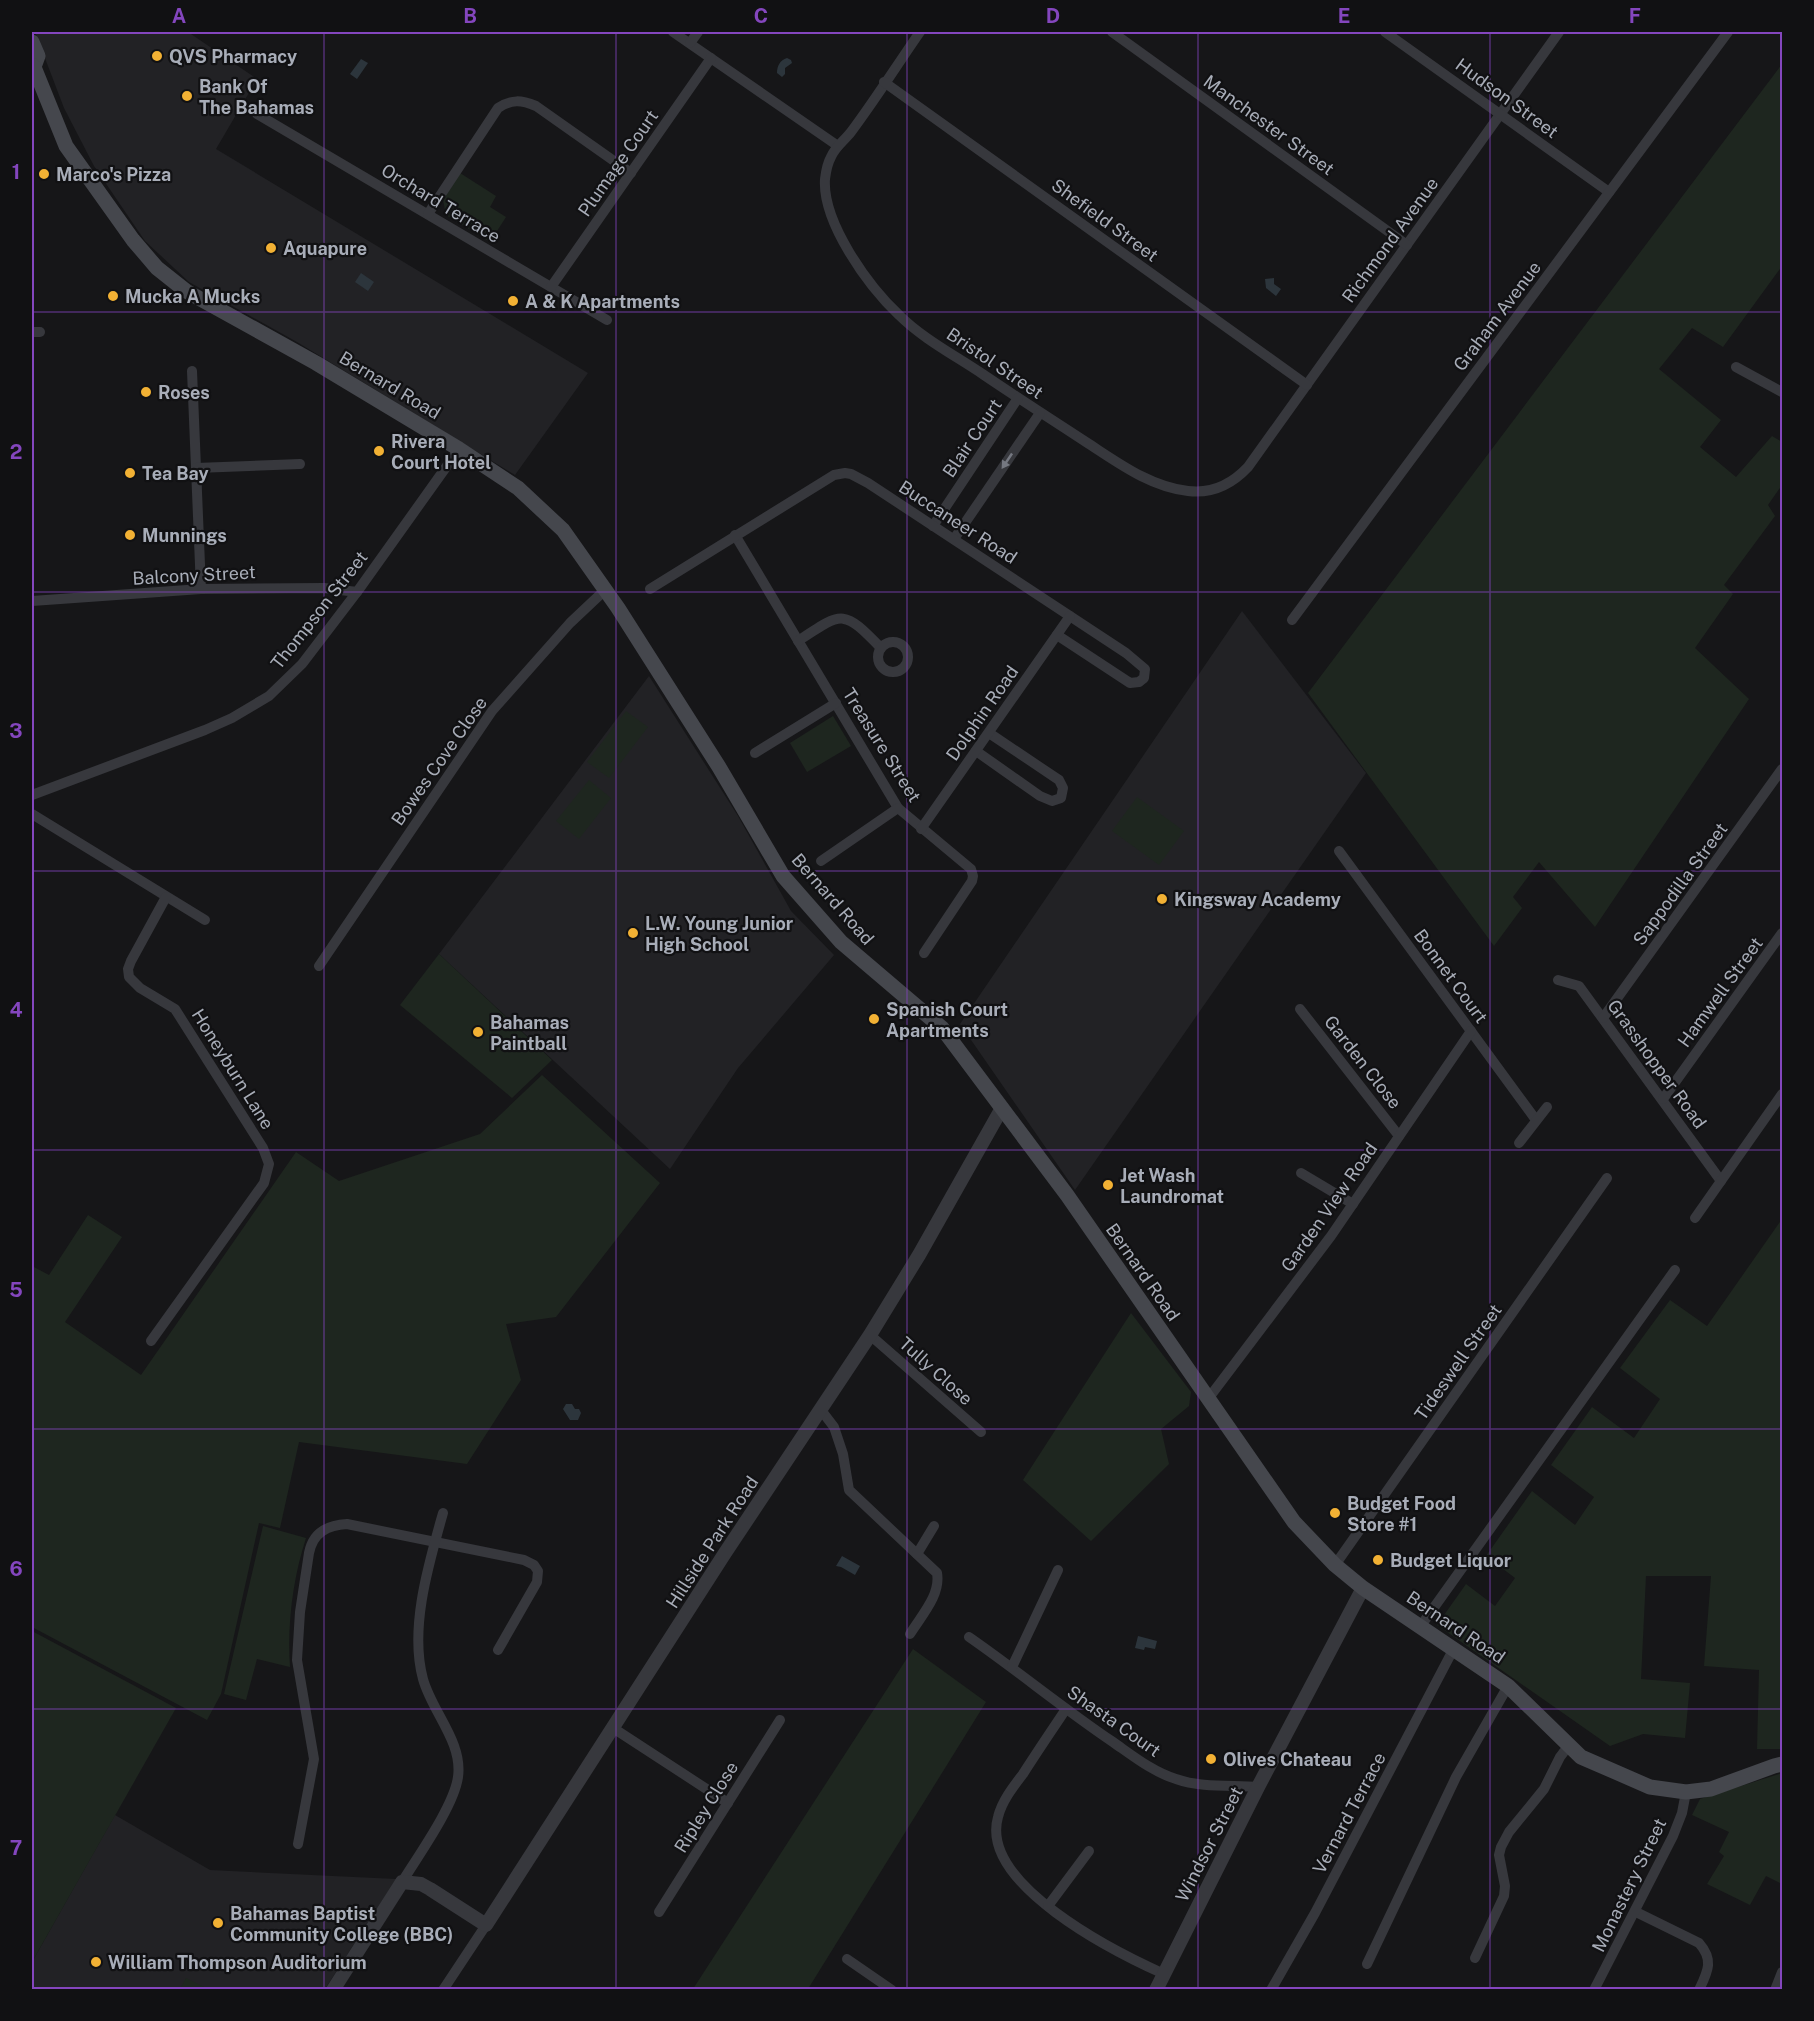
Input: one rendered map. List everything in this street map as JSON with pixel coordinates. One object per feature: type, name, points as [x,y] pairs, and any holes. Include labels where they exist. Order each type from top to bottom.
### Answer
[{"type":"main road","name":"Bernard Road","points":[[32,42],[38,56],[33,66],[66,146],[133,240],[157,267],[186,291],[316,363],[459,449],[518,488],[563,530],[605,590],[719,767],[783,876],[841,942],[942,1028],[1067,1195],[1294,1522],[1335,1565],[1363,1588],[1508,1686],[1581,1757],[1650,1787],[1686,1792],[1711,1789],[1782,1764]]},
{"type":"street","points":[[673,32],[838,146]]},
{"type":"street","points":[[690,43],[698,32]]},
{"type":"street","name":"Bristol Street","points":[[920,32],[851,132],[838,146],[830,158],[826,173],[827,206],[840,236],[879,294],[909,324],[1040,413],[1136,474],[1176,489],[1198,492],[1218,488],[1236,479],[1248,467]]},
{"type":"street","name":"Manchester Street","points":[[1112,32],[1407,245]]},
{"type":"street","name":"Hudson Street","points":[[1385,32],[1609,192]]},
{"type":"street","name":"Richmond Avenue","points":[[1248,467],[1559,32]]},
{"type":"street","name":"Graham Avenue","points":[[1292,620],[1728,32]]},
{"type":"street","name":"Plumage Court","points":[[551,287],[711,58]]},
{"type":"street","name":"Shefield Street","points":[[885,82],[1307,385]]},
{"type":"street","points":[[428,214],[498,108],[514,100],[536,106],[631,173]]},
{"type":"street","name":"Orchard Terrace","points":[[257,114],[607,320]]},
{"type":"street","points":[[1736,367],[1782,392]]},
{"type":"street","points":[[192,371],[201,589]]},
{"type":"street","name":"Blair Court","points":[[933,526],[1018,398]]},
{"type":"street","points":[[954,540],[1040,413]]},
{"type":"street","name":"Thompson Street","points":[[32,795],[205,730],[253,706],[277,689],[302,664],[357,592],[459,449]]},
{"type":"street","points":[[196,468],[300,464]]},
{"type":"street","name":"Buccaneer Road","points":[[650,589],[839,473],[858,477],[1070,616],[1142,665],[1145,669],[1144,678],[1139,682],[1130,683],[1057,635]]},
{"type":"street","name":"Treasure Street","points":[[735,535],[898,808],[971,869],[973,876],[970,885],[924,952]]},
{"type":"street","name":"Balcony Street","points":[[32,601],[201,589],[324,588],[357,592]]},
{"type":"street","name":"Bowes Cove Close","points":[[319,966],[492,711],[570,623],[605,590]]},
{"type":"street","name":"Dolphin Road","points":[[921,829],[1070,616]]},
{"type":"street","points":[[798,641],[830,620],[840,617],[858,624],[881,648]]},
{"type":"street","points":[[756,753],[836,703]]},
{"type":"street","points":[[976,751],[1040,796],[1052,801],[1061,798],[1063,789],[1059,780],[988,733]]},
{"type":"street","name":"Sappodilla Street","points":[[1603,1018],[1782,769]]},
{"type":"street","points":[[821,861],[898,808]]},
{"type":"street","points":[[32,814],[205,920]]},
{"type":"street","name":"Bonnet Court","points":[[1339,851],[1536,1120]]},
{"type":"street","name":"Honeyburn Lane","points":[[151,1341],[264,1183],[269,1164],[263,1148],[175,1009],[140,988],[129,977],[128,969],[131,961],[166,897]]},
{"type":"street","name":"Hamwell Street","points":[[1663,1099],[1782,933]]},
{"type":"street","name":"Grasshopper Road","points":[[1558,980],[1579,986],[1721,1181]]},
{"type":"street","name":"Garden Close","points":[[1300,1009],[1399,1136]]},
{"type":"street","name":"Garden View Road","points":[[1208,1399],[1353,1204],[1471,1031]]},
{"type":"street","points":[[1695,1218],[1782,1094]]},
{"type":"street","points":[[1519,1143],[1547,1107]]},
{"type":"street","name":"Hillside Park Road","points":[[443,1989],[725,1553],[870,1335],[919,1255],[1002,1108]]},
{"type":"street","points":[[1301,1173],[1353,1204]]},
{"type":"street","name":"Tideswell Street","points":[[1335,1565],[1607,1178]]},
{"type":"street","points":[[1420,1627],[1675,1270]]},
{"type":"street","name":"Tully Close","points":[[870,1335],[981,1432]]},
{"type":"street","points":[[821,1410],[834,1427],[843,1454],[849,1490],[937,1573],[939,1584],[910,1634]]},
{"type":"street","points":[[333,1989],[402,1882],[449,1802],[458,1777],[458,1758],[448,1732],[426,1690],[419,1658],[421,1615],[435,1542],[444,1513]]},
{"type":"street","points":[[298,1844],[314,1759],[313,1742],[298,1670],[297,1650],[304,1582],[313,1541],[325,1529],[347,1524],[524,1560],[536,1567],[539,1577],[536,1587],[498,1650]]},
{"type":"street","points":[[917,1554],[934,1526]]},
{"type":"street","points":[[1012,1667],[1058,1570]]},
{"type":"street","name":"Windsor Street","points":[[1156,1989],[1258,1787],[1363,1588]]},
{"type":"street","name":"Shasta Court","points":[[969,1637],[1066,1709],[1170,1777],[1191,1783],[1258,1787]]},
{"type":"street","name":"Vernard Terrace","points":[[1271,1989],[1315,1913],[1454,1650]]},
{"type":"street","points":[[1367,1964],[1456,1777],[1508,1686]]},
{"type":"street","points":[[1066,1709],[1006,1798],[996,1824],[997,1840],[1006,1863],[1017,1878],[1048,1906],[1098,1941],[1164,1974]]},
{"type":"street","name":"Ripley Close","points":[[659,1912],[780,1720]]},
{"type":"street","points":[[613,1728],[728,1803]]},
{"type":"street","points":[[1475,1958],[1504,1896],[1505,1886],[1499,1855],[1501,1847],[1509,1832],[1544,1789],[1560,1757],[1569,1745]]},
{"type":"street","name":"Monastery Street","points":[[1594,1989],[1636,1912],[1673,1836],[1682,1813],[1686,1792]]},
{"type":"street","points":[[1048,1906],[1089,1851]]},
{"type":"street","points":[[402,1882],[421,1884],[486,1925]]},
{"type":"street","points":[[1636,1912],[1698,1943],[1706,1951],[1707,1973],[1699,1989]]},
{"type":"street","points":[[847,1959],[892,1989]]},
{"type":"street","points":[[1775,1989],[1782,1972]]},
{"type":"shaded area","points":[[35,32],[188,32],[257,79],[216,149],[588,373],[515,475],[297,342],[189,282],[145,241],[94,166],[64,108]]},
{"type":"shaded area","points":[[787,58],[792,63],[785,68],[785,74],[782,77],[777,73],[778,68]]},
{"type":"shaded area","points":[[361,59],[368,63],[357,79],[350,74]]},
{"type":"shaded area","points":[[1782,64],[1782,266],[1723,347],[1692,328],[1659,369],[1721,420],[1700,447],[1736,477],[1772,436],[1782,442],[1782,485],[1768,505],[1775,516],[1724,585],[1733,594],[1695,648],[1749,699],[1595,927],[1539,862],[1513,897],[1522,908],[1494,946],[1308,693]]},
{"type":"shaded area","points":[[460,173],[496,196],[490,207],[506,217],[490,242],[446,215],[443,200]]},
{"type":"shaded area","points":[[361,273],[374,282],[368,291],[355,282]]},
{"type":"shaded area","points":[[1274,278],[1274,284],[1281,289],[1276,296],[1266,288],[1265,279]]},
{"type":"shaded area","name":"Kingsway Academy","points":[[1242,611],[1366,773],[1075,1190],[960,1024]]},
{"type":"shaded area","name":"L.W. Young Junior High School","points":[[649,676],[738,816],[791,911],[834,955],[738,1068],[670,1169],[439,954]]},
{"type":"shaded area","points":[[626,711],[648,727],[609,778],[587,762]]},
{"type":"shaded area","points":[[833,716],[851,746],[807,772],[790,743]]},
{"type":"shaded area","points":[[589,780],[611,798],[579,839],[556,821]]},
{"type":"shaded area","points":[[1137,797],[1184,831],[1159,865],[1112,831]]},
{"type":"shaded area","name":"Bahamas Paintball","points":[[439,954],[552,1060],[512,1098],[400,1005]]},
{"type":"shaded area","points":[[542,1075],[660,1183],[556,1317],[506,1324],[521,1380],[467,1464],[299,1442],[280,1528],[259,1523],[221,1694],[207,1720],[32,1627],[32,1266],[49,1275],[88,1215],[122,1237],[65,1322],[141,1375],[296,1152],[339,1181],[480,1134]]},
{"type":"shaded area","points":[[1782,1219],[1782,1749],[1757,1749],[1759,1670],[1704,1666],[1711,1576],[1646,1576],[1641,1679],[1690,1683],[1685,1738],[1643,1734],[1610,1746],[1437,1625],[1466,1584],[1495,1606],[1515,1578],[1486,1556],[1532,1491],[1575,1525],[1594,1497],[1551,1465],[1592,1407],[1634,1438],[1660,1399],[1620,1368],[1670,1300],[1707,1326]]},
{"type":"shaded area","points":[[1131,1313],[1191,1392],[1189,1406],[1161,1429],[1169,1464],[1091,1541],[1023,1480]]},
{"type":"shaded area","points":[[566,1404],[572,1404],[575,1409],[579,1409],[581,1413],[578,1420],[570,1420],[563,1409]]},
{"type":"shaded area","points":[[263,1526],[306,1538],[292,1601],[289,1634],[290,1667],[257,1659],[246,1700],[224,1694]]},
{"type":"shaded area","points":[[842,1556],[860,1566],[855,1575],[836,1566]]},
{"type":"shaded area","points":[[32,1631],[176,1708],[32,1962]]},
{"type":"shaded area","points":[[1138,1636],[1157,1641],[1155,1649],[1135,1648]]},
{"type":"shaded area","points":[[913,1649],[986,1702],[808,1989],[693,1989]]},
{"type":"shaded area","points":[[1782,1773],[1782,1884],[1766,1876],[1750,1905],[1707,1884],[1724,1856],[1719,1852],[1729,1832],[1692,1815],[1700,1799]]},
{"type":"shaded area","points":[[115,1815],[210,1870],[396,1879],[325,1989],[32,1990],[32,1962]]},
{"type":"shaded area","points":[[186,1978],[208,1989],[180,1989]]},
{"type":"place","name":"QVS Pharmacy","points":[[157,56]]},
{"type":"place","name":"Bank Of The Bahamas","points":[[187,96]]},
{"type":"place","name":"Marco's Pizza","points":[[44,174]]},
{"type":"place","name":"Aquapure","points":[[271,248]]},
{"type":"place","name":"Mucka A Mucks","points":[[113,296]]},
{"type":"place","name":"A & K Apartments","points":[[513,301]]},
{"type":"place","name":"Roses","points":[[146,392]]},
{"type":"place","name":"Rivera Court Hotel","points":[[379,451]]},
{"type":"place","name":"Tea Bay","points":[[130,473]]},
{"type":"place","name":"Munnings","points":[[130,535]]},
{"type":"place","name":"Kingsway Academy","points":[[1162,899]]},
{"type":"place","name":"L.W. Young Junior High School","points":[[633,933]]},
{"type":"place","name":"Spanish Court Apartments","points":[[874,1019]]},
{"type":"place","name":"Bahamas Paintball","points":[[478,1032]]},
{"type":"place","name":"Jet Wash Laundromat","points":[[1108,1185]]},
{"type":"place","name":"Budget Food Store #1","points":[[1335,1513]]},
{"type":"place","name":"Budget Liquor","points":[[1378,1560]]},
{"type":"place","name":"Olives Chateau","points":[[1211,1759]]},
{"type":"place","name":"Bahamas Baptist Community College (BBC)","points":[[218,1923]]},
{"type":"place","name":"William Thompson Auditorium","points":[[96,1962]]}]
